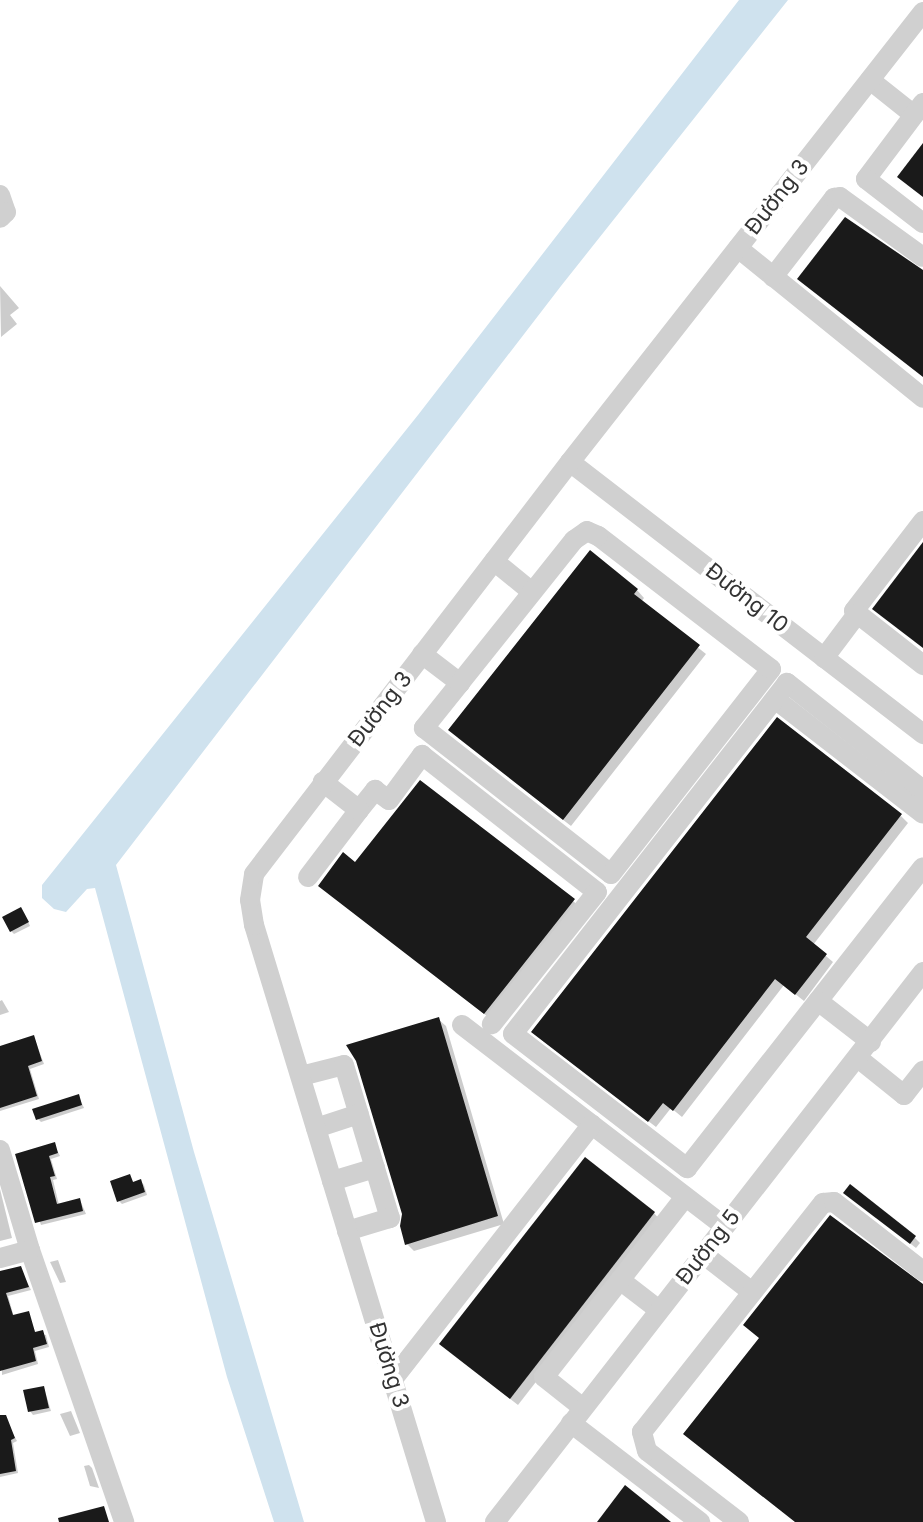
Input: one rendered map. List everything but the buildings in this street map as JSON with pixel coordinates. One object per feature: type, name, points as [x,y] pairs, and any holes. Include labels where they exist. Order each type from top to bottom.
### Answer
[{"type":"street","name":"Đường 3","points":[[436,1522],[250,900],[254,874],[570,462],[923,12]]},
{"type":"street","points":[[870,80],[918,109],[866,179],[923,223]]},
{"type":"street","points":[[773,277],[834,198],[840,197],[923,257]]},
{"type":"street","points":[[738,248],[923,398]]},
{"type":"street","name":"Đường 10","points":[[570,462],[923,734]]},
{"type":"street","points":[[923,521],[854,611],[923,665]]},
{"type":"street","points":[[592,532],[771,669],[611,874],[424,728],[460,683],[581,533],[592,532]]},
{"type":"street","points":[[494,561],[532,592]]},
{"type":"street","points":[[824,658],[857,614]]},
{"type":"street","points":[[422,654],[460,683]]},
{"type":"street","points":[[923,830],[917,825],[923,814],[787,683],[513,1034],[687,1168],[923,867]]},
{"type":"street","points":[[857,750],[918,786],[923,797]]},
{"type":"street","points":[[308,877],[375,790],[389,800],[422,755],[597,892],[492,1024]]},
{"type":"street","points":[[323,782],[359,810]]},
{"type":"street","name":"Đường 5","points":[[495,1522],[923,972]]},
{"type":"street","points":[[818,1001],[904,1095],[923,1071]]},
{"type":"street","points":[[462,1025],[724,1226]]},
{"type":"street","points":[[301,1076],[344,1065],[390,1218],[347,1231]]},
{"type":"street","points":[[316,1128],[359,1114]]},
{"type":"street","points":[[393,1379],[592,1124]]},
{"type":"street","points":[[0,1150],[30,1250],[124,1522]]},
{"type":"street","points":[[332,1181],[375,1168]]},
{"type":"street","points":[[685,1197],[544,1377],[577,1415],[700,1522]]},
{"type":"street","points":[[739,1522],[647,1451],[642,1432],[823,1203],[834,1202],[923,1271]]},
{"type":"street","points":[[0,1258],[30,1250]]},
{"type":"street","points":[[703,1254],[752,1292]]},
{"type":"street","points":[[620,1280],[659,1310]]},
{"type":"water","points":[[739,0],[788,0],[561,286],[116,865],[194,1152],[304,1522],[274,1522],[227,1377],[95,888],[87,889],[66,912],[54,909],[42,898],[42,885],[418,415]]}]
